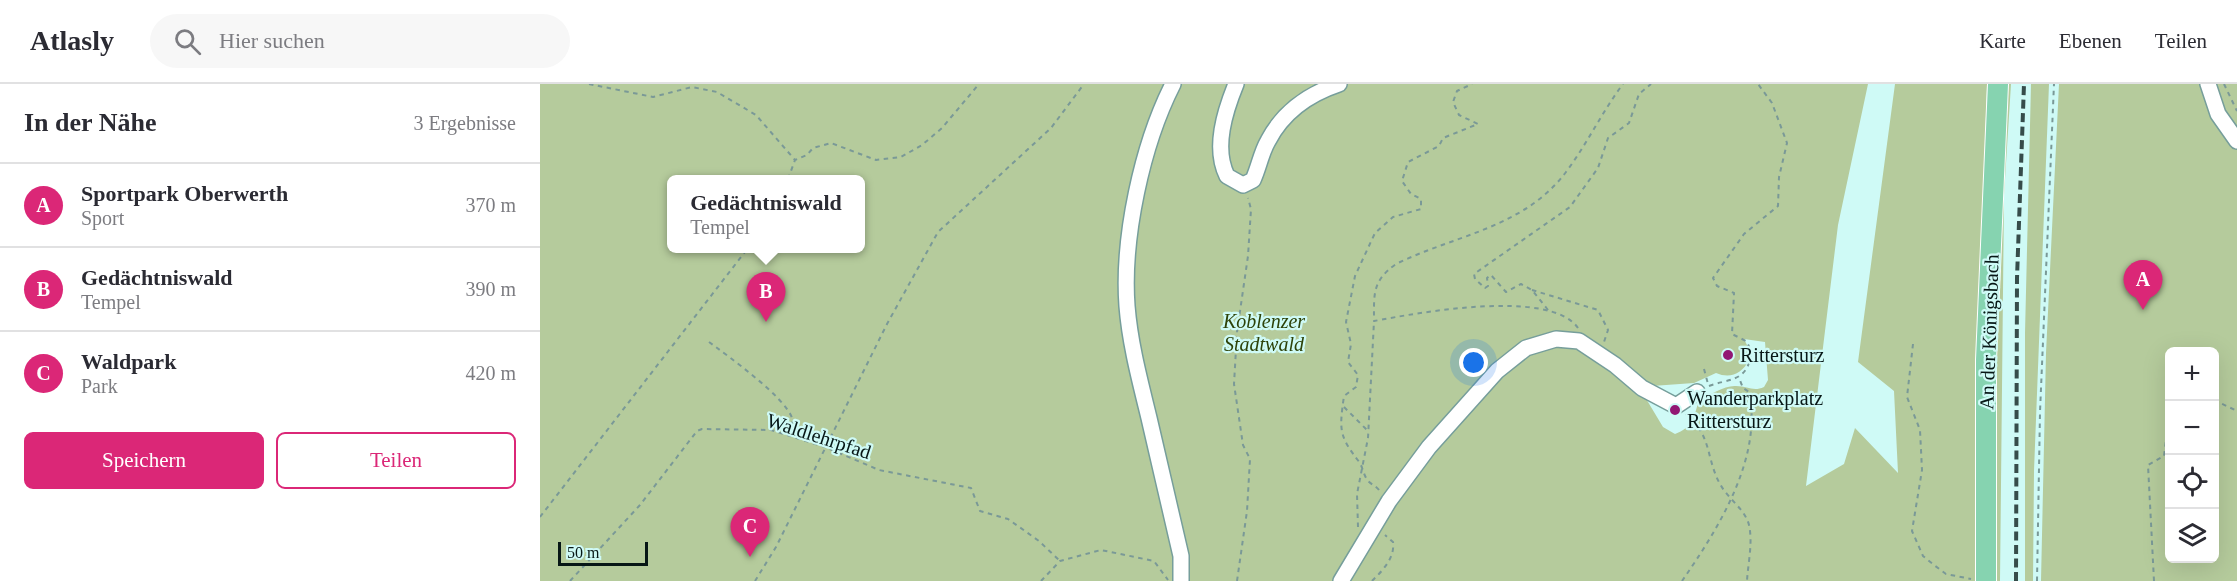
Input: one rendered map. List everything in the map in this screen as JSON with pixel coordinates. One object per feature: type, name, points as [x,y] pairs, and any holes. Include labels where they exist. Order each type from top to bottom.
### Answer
[{"type":"main road","name":"An der Königsbach","points":[[1986,580],[1986,360],[1998,84]]},
{"type":"street","points":[[1173,84],[1148,145],[1138,189],[1129,244],[1126,298],[1136,362],[1181,556],[1181,581]]},
{"type":"street","points":[[1236,84],[1224,118],[1222,162],[1229,178],[1235,183],[1245,184],[1252,180],[1268,141],[1289,112],[1310,96],[1339,84]]},
{"type":"street","points":[[2208,84],[2218,114],[2237,141]]},
{"type":"street","points":[[1341,581],[1372,525],[1429,447],[1506,362],[1526,348],[1546,340],[1564,338],[1579,341],[1597,351],[1642,388],[1676,406],[1697,392]]},
{"type":"path","points":[[589,84],[653,97],[692,87],[717,92],[756,115],[795,160]]},
{"type":"path","points":[[790,175],[795,160],[807,155],[813,148],[831,143],[876,160],[902,157],[942,128],[979,84]]},
{"type":"path","points":[[755,581],[776,547],[825,447],[938,232],[1051,128],[1084,84]]},
{"type":"path","points":[[1389,501],[1368,481],[1362,466],[1342,439],[1344,396],[1356,387],[1358,375],[1348,362],[1351,344],[1346,322],[1355,276],[1380,227],[1393,217],[1421,209],[1421,199],[1411,194],[1402,182],[1408,162],[1439,146],[1443,138],[1478,124],[1459,115],[1454,102],[1457,91],[1472,84]]},
{"type":"path","points":[[1364,540],[1357,524],[1357,504],[1369,432],[1374,299],[1377,281],[1383,273],[1410,257],[1500,224],[1523,212],[1566,172],[1623,84]]},
{"type":"path","points":[[1597,351],[1608,330],[1602,313],[1519,284],[1506,292],[1491,275],[1487,278],[1488,286],[1485,288],[1474,276],[1570,207],[1598,168],[1608,138],[1629,123],[1639,94],[1651,84]]},
{"type":"path","points":[[1704,369],[1708,386],[1739,378],[1748,367],[1750,350],[1746,341],[1731,334],[1731,310],[1736,297],[1734,293],[1717,286],[1713,278],[1744,234],[1778,206],[1779,177],[1787,143],[1772,103],[1758,84]]},
{"type":"path","points":[[2037,581],[2040,412],[2054,84]]},
{"type":"path","points":[[2224,84],[2237,111]]},
{"type":"path","points":[[1237,581],[1247,511],[1250,459],[1243,445],[1234,384],[1237,332],[1248,256],[1251,209],[1245,184]]},
{"type":"path","points":[[540,517],[745,253]]},
{"type":"path","points":[[1532,290],[1548,310]]},
{"type":"path","points":[[1374,321],[1431,310],[1472,306],[1548,310],[1572,320],[1581,333],[1579,341]]},
{"type":"path","points":[[709,342],[754,375],[789,414],[792,423],[790,436]]},
{"type":"path","points":[[1913,344],[1907,397],[1920,430],[1922,470],[1912,531],[1923,555],[1946,574],[1986,580]]},
{"type":"path","points":[[1682,581],[1708,543],[1732,499],[1751,434],[1752,406],[1749,391],[1743,388],[1739,378]]},
{"type":"path","points":[[2216,401],[2237,411]]},
{"type":"path","points":[[1343,405],[1355,421],[1369,432]]},
{"type":"path","points":[[1694,420],[1708,445],[1720,484],[1747,519],[1750,529],[1747,581]]},
{"type":"path","name":"Waldlehrpfad","points":[[570,581],[640,505],[699,429],[763,429],[825,447],[879,470],[971,488],[980,511],[1008,519],[1039,541],[1060,561]]},
{"type":"path","points":[[2154,581],[2148,465],[2164,456],[2165,447]]},
{"type":"path","points":[[1372,525],[1393,542],[1394,548],[1386,566],[1372,581]]},
{"type":"path","points":[[1041,581],[1060,561],[1101,550],[1154,561],[1169,581]]},
{"type":"green space","name":"Koblenzer Stadtwald","points":[[540,84],[1868,84],[1838,225],[1806,486],[1844,464],[1855,428],[1898,473],[1894,391],[1858,362],[1895,84],[1987,84],[1981,275],[1981,581],[540,581]],"holes":[[[1744,339],[1765,342],[1768,380],[1764,387],[1753,389],[1732,386],[1722,389],[1699,400],[1692,421],[1681,432],[1675,434],[1663,427],[1645,397],[1652,386],[1694,383],[1716,373],[1735,374],[1743,369],[1749,360],[1749,349]]]},
{"type":"green space","points":[[2005,84],[2011,84],[2004,195],[2000,581],[1992,581],[1993,354]]},
{"type":"green space","points":[[2031,84],[2049,84],[2034,471],[2033,581],[2025,581],[2025,333]]},
{"type":"green space","points":[[2059,84],[2237,84],[2237,581],[2041,581],[2046,353]]},
{"type":"railway","points":[[2016,581],[2017,278],[2024,84]]},
{"type":"place","name":"Sportpark Oberwerth","points":[[2143,310]]},
{"type":"place","name":"Gedächtniswald","points":[[766,322]]},
{"type":"place","name":"Rittersturz","points":[[1728,355]]},
{"type":"place","name":"Wanderparkplatz Rittersturz","points":[[1675,410]]},
{"type":"place","name":"Waldpark","points":[[750,557]]}]
